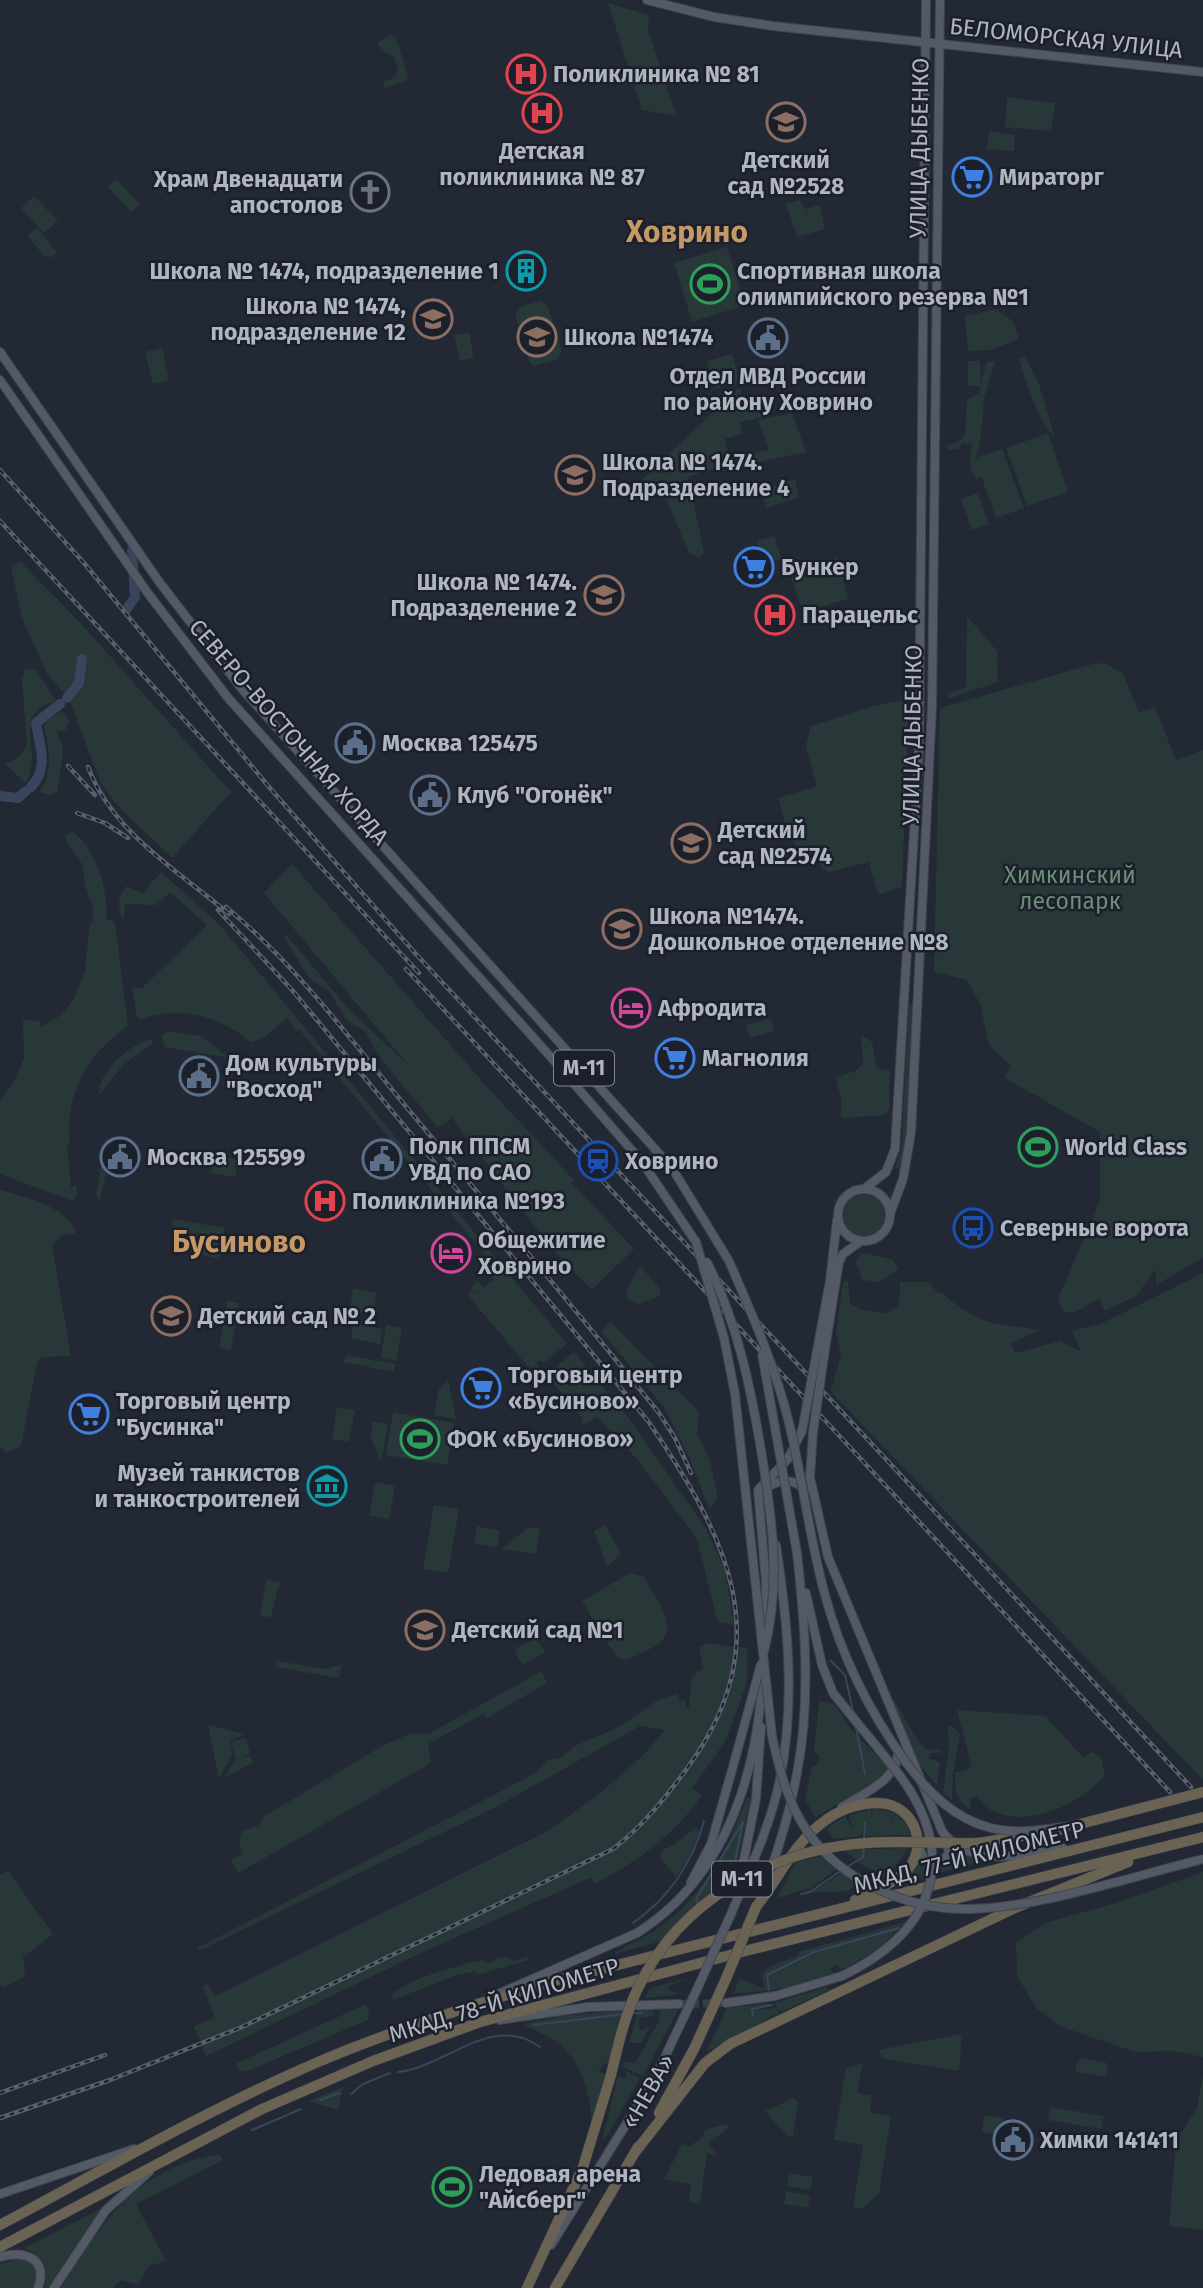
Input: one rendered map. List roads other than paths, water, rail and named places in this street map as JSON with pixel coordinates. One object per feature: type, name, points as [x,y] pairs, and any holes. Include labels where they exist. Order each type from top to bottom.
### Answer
[{"type":"highway","name":"М-11","points":[[540,2265],[583,2167],[628,2012],[639,1986],[673,1934],[709,1901],[758,1870],[783,1859],[836,1846],[869,1842],[979,1843],[1039,1835],[1203,1791]]},
{"type":"highway","name":"М-11","points":[[756,1907],[798,1845],[827,1819],[863,1804],[889,1804],[906,1814],[913,1823],[918,1845]]},
{"type":"highway","name":"МКАД, 77-Й КИЛОМЕТР","points":[[743,1933],[1203,1817]]},
{"type":"highway","name":"МКАД, 77-Й КИЛОМЕТР","points":[[888,1916],[1203,1837]]},
{"type":"highway","name":"М-11","points":[[636,2151],[705,2063],[730,2044],[1017,1907],[1178,1844]]},
{"type":"highway","points":[[819,1915],[865,1896],[908,1870],[918,1845]]},
{"type":"highway","name":"«НЕВА»","points":[[557,2284],[684,2068],[756,1907]]},
{"type":"highway","name":"МКАД, 78-Й КИЛОМЕТР","points":[[0,2247],[173,2154],[321,2082],[480,2022],[888,1916]]},
{"type":"highway","name":"МКАД, 78-Й КИЛОМЕТР","points":[[0,2225],[160,2140],[318,2063],[480,2003],[743,1933]]},
{"type":"highway","name":"«НЕВА»","points":[[527,2288],[540,2265]]},
{"type":"main road","name":"БЕЛОМОРСКАЯ УЛИЦА","points":[[647,0],[714,17],[773,26],[1203,72]]},
{"type":"main road","name":"УЛИЦА ДЫБЕНКО","points":[[864,1189],[887,1172],[895,1150],[915,844],[920,652],[926,0]]},
{"type":"main road","name":"УЛИЦА ДЫБЕНКО","points":[[890,1214],[903,1179],[911,1133],[929,825],[940,0]]},
{"type":"main road","name":"СЕВЕРО-ВОСТОЧНАЯ ХОРДА","points":[[0,352],[174,601],[274,727],[529,1006],[672,1168],[699,1208],[729,1261],[759,1337]]},
{"type":"main road","name":"СЕВЕРО-ВОСТОЧНАЯ ХОРДА","points":[[0,380],[160,611],[277,756],[549,1055],[642,1162],[696,1242]]},
{"type":"main road","points":[[731,1914],[756,1799],[766,1596],[757,1502],[761,1486],[788,1459],[802,1431],[822,1341],[839,1262],[844,1254],[861,1241],[880,1236],[887,1227],[890,1214],[882,1196],[864,1189],[846,1196],[838,1214],[822,1341],[813,1432],[810,1478],[817,1518]]},
{"type":"main road","points":[[838,1214],[844,1232],[861,1241]]},
{"type":"main road","points":[[696,1242],[724,1338],[735,1394],[772,1736],[779,1769],[808,1832],[833,1858],[881,1891],[910,1902],[944,1908],[970,1909],[1040,1899],[1203,1859]]},
{"type":"main road","name":"М-11","points":[[696,1242],[721,1293],[744,1361],[775,1539]]},
{"type":"main road","points":[[759,1337],[788,1416],[817,1562],[834,1623],[860,1689],[893,1744],[932,1793],[956,1813],[975,1823],[1013,1831],[1043,1831],[1080,1824]]},
{"type":"main road","name":"М-11","points":[[759,1337],[797,1553]]},
{"type":"main road","points":[[757,1502],[762,1492],[773,1484],[796,1482],[807,1492],[835,1579],[856,1617],[893,1720],[925,1796],[946,1837],[949,1854],[939,1863],[924,1859],[918,1845]]},
{"type":"main road","points":[[731,1914],[767,1826],[778,1786],[789,1703],[786,1637],[775,1539]]},
{"type":"main road","points":[[684,1894],[710,1844],[765,1646],[774,1582],[775,1539]]},
{"type":"main road","points":[[756,1907],[785,1831],[796,1790],[807,1702],[804,1619],[797,1553]]},
{"type":"main road","points":[[726,2003],[787,1994],[842,1976],[881,1953],[916,1917],[929,1885],[933,1852],[931,1835],[920,1807],[907,1784],[851,1718],[826,1678],[797,1553]]},
{"type":"main road","points":[[480,2003],[637,1933],[655,1921],[684,1894],[710,1864],[736,1814],[745,1787],[761,1700]]},
{"type":"main road","points":[[827,1819],[872,1789],[896,1766],[899,1754],[893,1720]]},
{"type":"main road","points":[[946,1837],[963,1850],[995,1857],[1114,1840]]},
{"type":"main road","name":"«НЕВА»","points":[[540,2265],[656,2076],[731,1914]]},
{"type":"main road","points":[[480,2022],[588,2007],[679,2004]]},
{"type":"main road","points":[[0,2194],[160,2140]]},
{"type":"main road","points":[[54,2288],[106,2210],[173,2154]]},
{"type":"main road","points":[[0,2258],[20,2253],[34,2259],[41,2269],[38,2288]]},
{"type":"waterway","points":[[126,610],[135,597],[132,550]]},
{"type":"waterway","points":[[67,698],[79,683],[82,659]]},
{"type":"waterway","points":[[31,787],[37,780],[42,765],[36,723],[60,704]]},
{"type":"waterway","points":[[0,796],[18,798],[26,791]]},
{"type":"waterway","points":[[831,1661],[845,1675],[853,1711]]},
{"type":"waterway","points":[[856,1727],[865,1774]]},
{"type":"waterway","points":[[633,1923],[669,1891],[686,1865],[704,1821]]},
{"type":"waterway","points":[[698,1905],[696,1899],[743,1822],[734,1866]]},
{"type":"waterway","points":[[864,1838],[865,1822]]},
{"type":"waterway","points":[[847,1867],[863,1857],[864,1847]]},
{"type":"waterway","points":[[801,1894],[810,1892],[842,1870]]},
{"type":"waterway","points":[[769,1990],[767,1975],[814,1952],[899,1928]]},
{"type":"waterway","points":[[753,2015],[752,2009],[772,2005]]},
{"type":"waterway","points":[[633,2013],[642,2013]]},
{"type":"waterway","points":[[534,2025],[624,2014]]},
{"type":"waterway","points":[[398,2072],[416,2068],[487,2038],[504,2035],[522,2038],[540,2047]]},
{"type":"waterway","points":[[351,2094],[363,2084],[390,2073]]},
{"type":"waterway","points":[[320,2100],[339,2093]]},
{"type":"waterway","points":[[252,2130],[301,2109]]},
{"type":"tunnel","points":[[679,2004],[726,2003]]},
{"type":"railway","points":[[0,470],[84,563],[269,787],[415,953],[1191,1787]]},
{"type":"railway","points":[[0,521],[419,973]]},
{"type":"railway","points":[[68,766],[95,795]]},
{"type":"railway","points":[[88,767],[113,812],[130,831],[168,866],[229,914]]},
{"type":"railway","points":[[77,813],[105,823],[128,838]]},
{"type":"railway","points":[[226,907],[274,952],[319,1001],[596,1335],[659,1413],[675,1438],[691,1473]]},
{"type":"railway","points":[[0,2118],[110,2080],[242,2027],[613,1849],[654,1811],[688,1767],[716,1720],[732,1675],[737,1632],[732,1589],[719,1547],[700,1506],[648,1421],[293,991],[218,910]]},
{"type":"railway","points":[[406,969],[1170,1792]]},
{"type":"railway","points":[[0,2093],[105,2055]]},
{"type":"place","name":"Поликлиника № 81","points":[[526,74]]},
{"type":"place","name":"Детская поликлиника № 87","points":[[542,113]]},
{"type":"place","name":"Детский сад №2528","points":[[786,122]]},
{"type":"place","name":"Мираторг","points":[[972,177]]},
{"type":"place","name":"Храм Двенадцати апостолов","points":[[370,192]]},
{"type":"place","name":"Школа № 1474, подразделение 1","points":[[526,271]]},
{"type":"place","name":"Спортивная школа олимпийского резерва №1","points":[[710,284]]},
{"type":"place","name":"Школа № 1474, подразделение 12","points":[[433,319]]},
{"type":"place","name":"Школа №1474","points":[[537,337]]},
{"type":"place","name":"Отдел МВД России по району Ховрино","points":[[768,338]]},
{"type":"place","name":"Школа № 1474. Подразделение 4","points":[[575,475]]},
{"type":"place","name":"Бункер","points":[[754,567]]},
{"type":"place","name":"Школа № 1474. Подразделение 2","points":[[604,595]]},
{"type":"place","name":"Парацельс","points":[[775,615]]},
{"type":"place","name":"Москва 125475","points":[[355,743]]},
{"type":"place","name":"Клуб \"Огонёк\"","points":[[430,795]]},
{"type":"place","name":"Детский сад №2574","points":[[691,843]]},
{"type":"place","name":"Школа №1474. Дошкольное отделение №8","points":[[622,929]]},
{"type":"place","name":"Афродита","points":[[631,1008]]},
{"type":"place","name":"Магнолия","points":[[675,1058]]},
{"type":"place","name":"Дом культуры \"Восход\"","points":[[199,1076]]},
{"type":"place","name":"World Class","points":[[1038,1147]]},
{"type":"place","name":"Москва 125599","points":[[120,1157]]},
{"type":"place","name":"Полк ППСМ УВД по САО","points":[[382,1159]]},
{"type":"place","name":"Ховрино","points":[[598,1161]]},
{"type":"place","name":"Поликлиника №193","points":[[325,1201]]},
{"type":"place","name":"Северные ворота","points":[[973,1228]]},
{"type":"place","name":"Общежитие Ховрино","points":[[451,1253]]},
{"type":"place","name":"Детский сад № 2","points":[[171,1316]]},
{"type":"place","name":"Торговый центр «Бусиново»","points":[[481,1388]]},
{"type":"place","name":"Торговый центр \"Бусинка\"","points":[[89,1414]]},
{"type":"place","name":"ФОК «Бусиново»","points":[[420,1439]]},
{"type":"place","name":"Музей танкистов и танкостроителей","points":[[327,1486]]},
{"type":"place","name":"Детский сад №1","points":[[425,1630]]},
{"type":"place","name":"Химки 141411","points":[[1013,2140]]},
{"type":"place","name":"Ледовая арена \"Айсберг\"","points":[[452,2187]]},
{"type":"district","name":"Ховрино","points":[[687,232]]},
{"type":"district","name":"Бусиново","points":[[239,1242]]},
{"type":"park label","name":"Химкинский лесопарк","points":[[1070,888]]}]
